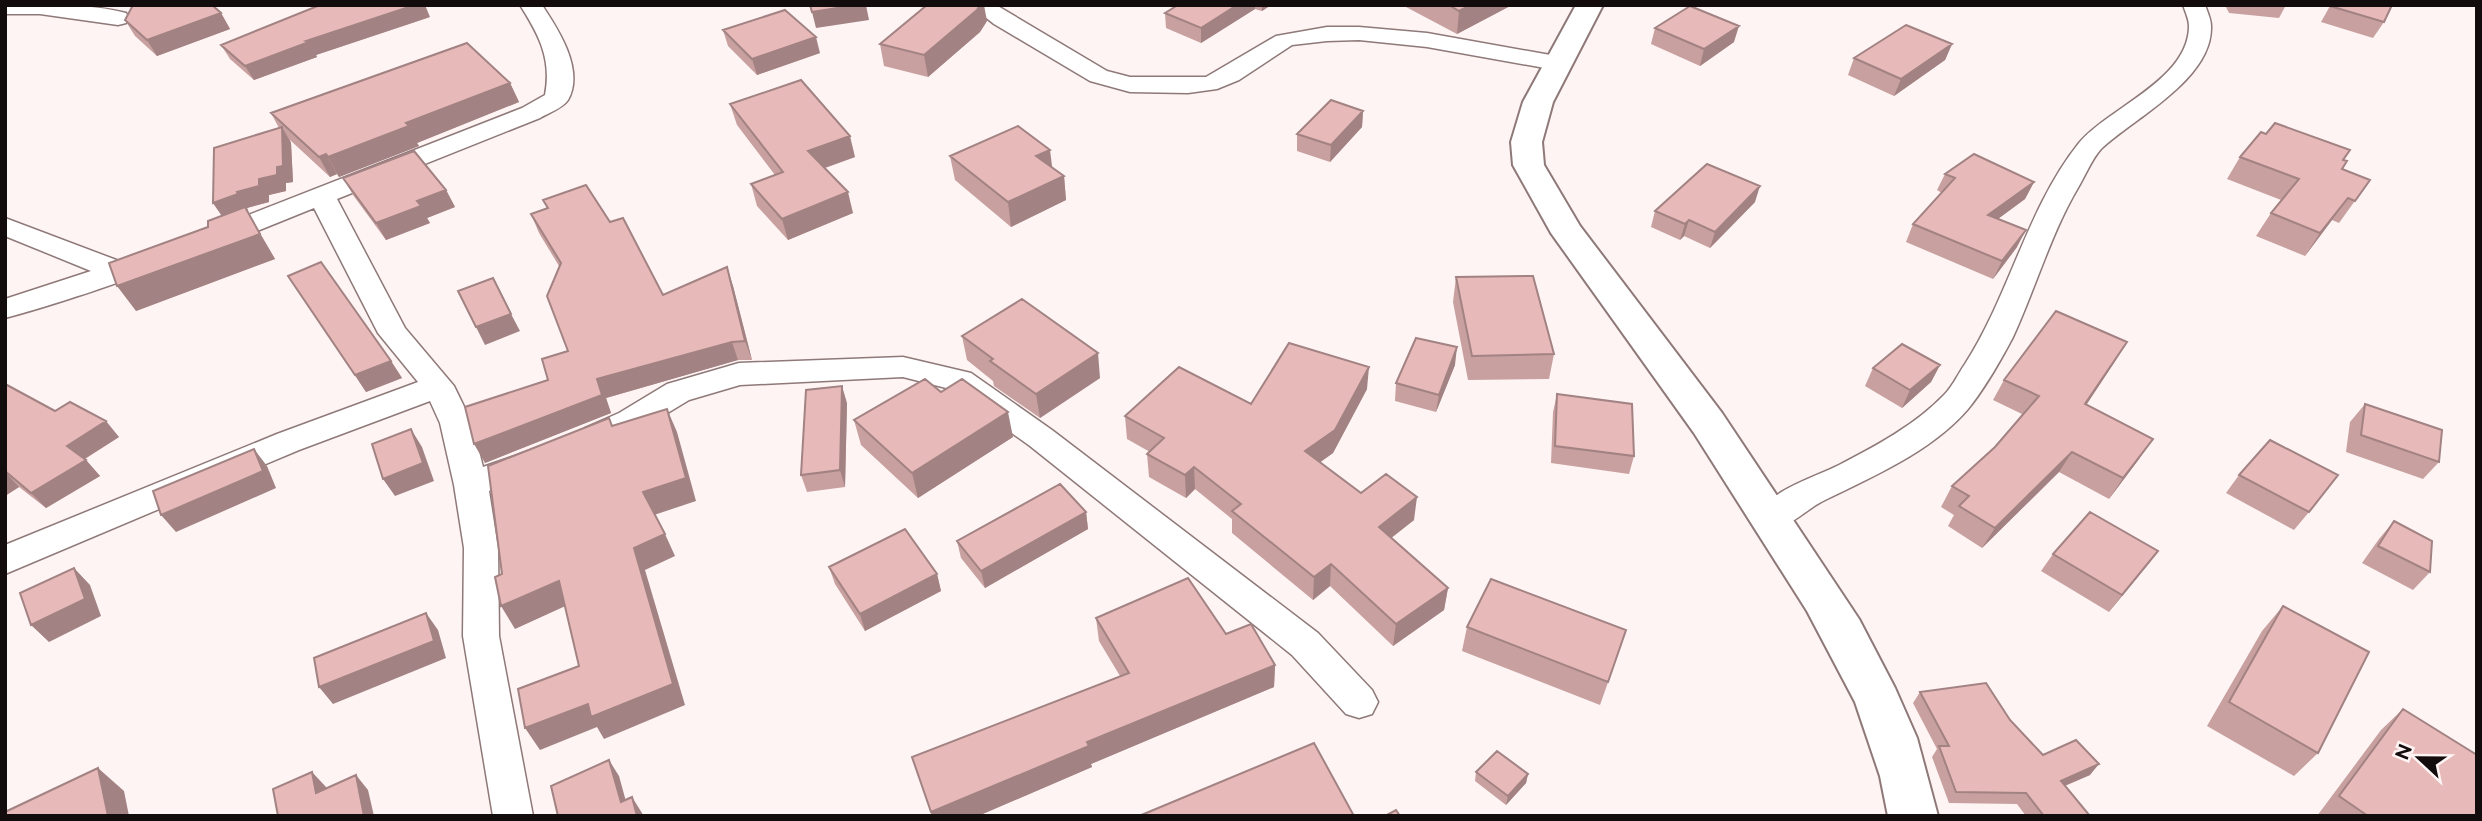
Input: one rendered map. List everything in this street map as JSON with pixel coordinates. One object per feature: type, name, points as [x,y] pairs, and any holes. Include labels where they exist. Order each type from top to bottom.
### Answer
[{"type":"main road","points":[[1590,5],[1556,64],[1528,133],[1527,160],[1550,208],[1663,359],[1772,518],[1843,628],[1888,724],[1908,787],[1913,816]]},
{"type":"street","points":[[5,309],[180,251],[322,197],[531,113],[557,98],[561,80],[555,42],[531,5]]},
{"type":"street","points":[[981,5],[1001,21],[1108,81],[1158,85],[1210,84],[1235,72],[1262,50],[1296,37],[1342,35],[1399,37],[1556,64]]},
{"type":"street","points":[[1772,518],[1801,496],[1851,473],[1923,432],[1957,401],[1997,338],[2054,205],[2090,146],[2157,94],[2186,65],[2193,52],[2200,26],[2194,5]]},
{"type":"street","points":[[5,7],[40,8],[118,18]]},
{"type":"street","points":[[322,197],[393,332],[439,386],[456,423],[471,485],[481,548],[481,636],[513,816]]},
{"type":"street","points":[[5,226],[120,272]]},
{"type":"street","points":[[471,485],[630,421],[678,392],[738,374],[903,367],[960,381],[1041,438],[1305,644],[1359,702]]},
{"type":"street","points":[[5,560],[288,442],[439,386]]},
{"type":"building","points":[[133,5],[212,5],[221,13],[147,40],[125,20]]},
{"type":"building","points":[[320,5],[415,5],[306,41],[309,42],[245,66],[221,45]]},
{"type":"building","points":[[810,5],[856,5],[812,12]]},
{"type":"building","points":[[927,5],[980,5],[924,55],[880,44]]},
{"type":"building","points":[[1178,5],[1237,5],[1201,28],[1165,13]]},
{"type":"building","points":[[1449,5],[1471,5],[1459,11]]},
{"type":"building","points":[[2331,5],[2392,5],[2384,22]]},
{"type":"building","points":[[1690,6],[1739,26],[1704,49],[1655,28]]},
{"type":"building","points":[[785,10],[816,37],[752,59],[723,30]]},
{"type":"building","points":[[1906,25],[1952,44],[1901,79],[1854,58]]},
{"type":"building","points":[[467,43],[510,83],[406,123],[409,126],[328,157],[326,154],[319,157],[271,113]]},
{"type":"building","points":[[801,80],[850,136],[808,151],[848,192],[782,219],[751,184],[783,172],[730,104]]},
{"type":"building","points":[[1331,100],[1363,111],[1331,145],[1297,134]]},
{"type":"building","points":[[2275,123],[2350,150],[2343,160],[2347,161],[2342,169],[2370,180],[2355,201],[2348,198],[2320,233],[2271,213],[2299,179],[2240,157],[2261,132],[2266,134]]},
{"type":"building","points":[[1018,126],[1050,150],[1036,156],[1064,176],[1008,202],[950,156]]},
{"type":"building","points":[[282,127],[283,166],[277,167],[277,175],[259,179],[259,186],[213,203],[214,148]]},
{"type":"building","points":[[414,151],[446,190],[417,201],[421,206],[376,223],[343,178]]},
{"type":"building","points":[[1974,154],[2034,182],[1988,215],[2026,230],[2002,261],[1913,224],[1955,178],[1945,174]]},
{"type":"building","points":[[1707,164],[1760,186],[1715,232],[1689,220],[1685,224],[1655,211]]},
{"type":"building","points":[[586,185],[610,222],[623,218],[663,295],[727,267],[745,341],[732,342],[597,379],[602,395],[474,444],[465,407],[548,380],[542,359],[568,351],[547,296],[561,263],[531,214],[548,208],[543,200]]},
{"type":"building","points":[[245,207],[260,234],[117,286],[109,263],[208,227],[208,221]]},
{"type":"building","points":[[321,262],[391,361],[355,375],[288,276]]},
{"type":"building","points":[[1533,276],[1554,354],[1472,356],[1456,277]]},
{"type":"building","points":[[493,278],[511,314],[476,327],[458,291]]},
{"type":"building","points":[[1022,299],[1098,353],[1036,394],[990,361],[993,359],[962,336]]},
{"type":"building","points":[[2056,311],[2127,342],[2085,404],[2153,439],[2123,478],[2072,452],[1995,528],[1959,506],[1969,496],[1952,486],[1995,447],[2039,396],[2004,380]]},
{"type":"building","points":[[1416,338],[1457,347],[1439,395],[1396,383]]},
{"type":"building","points":[[1289,343],[1369,367],[1335,430],[1305,451],[1361,493],[1386,474],[1417,497],[1379,527],[1448,588],[1396,624],[1331,564],[1314,577],[1232,511],[1241,504],[1194,467],[1185,475],[1147,454],[1164,438],[1125,416],[1179,367],[1251,404]]},
{"type":"building","points":[[1902,344],[1940,365],[1910,390],[1873,368]]},
{"type":"building","points":[[925,379],[941,392],[962,379],[1008,412],[912,473],[854,420]]},
{"type":"building","points":[[7,385],[55,411],[70,402],[106,421],[67,446],[86,460],[31,493],[5,471]]},
{"type":"building","points":[[842,386],[840,470],[801,475],[806,390]]},
{"type":"building","points":[[1557,394],[1632,404],[1634,456],[1555,446]]},
{"type":"building","points":[[2365,404],[2442,430],[2439,462],[2361,435]]},
{"type":"building","points":[[667,409],[686,478],[643,492],[665,534],[634,548],[673,684],[591,717],[588,704],[525,728],[518,689],[579,666],[559,581],[501,606],[495,577],[502,574],[488,466],[609,418],[612,426]]},
{"type":"building","points":[[411,429],[423,463],[383,479],[372,444]]},
{"type":"building","points":[[2270,440],[2338,475],[2309,512],[2239,475]]},
{"type":"building","points":[[254,449],[263,471],[161,515],[153,491]]},
{"type":"building","points":[[1060,484],[1086,512],[981,571],[957,541]]},
{"type":"building","points":[[2090,512],[2158,551],[2122,595],[2053,554]]},
{"type":"building","points":[[2394,521],[2432,541],[2430,572],[2378,546]]},
{"type":"building","points":[[905,529],[937,574],[860,614],[829,567]]},
{"type":"building","points":[[74,568],[85,599],[31,625],[20,593]]},
{"type":"building","points":[[1188,578],[1226,634],[1251,624],[1275,665],[1087,742],[1089,746],[931,812],[912,757],[1129,673],[1096,618]]},
{"type":"building","points":[[1491,579],[1626,630],[1608,682],[1467,627]]},
{"type":"building","points":[[2283,606],[2369,652],[2318,753],[2229,702]]},
{"type":"building","points":[[426,613],[434,641],[319,687],[314,658]]},
{"type":"building","points":[[1986,683],[2010,720],[2043,755],[2076,740],[2099,764],[2061,781],[2090,816],[2044,816],[2026,793],[1956,792],[1939,746],[1949,746],[1920,692]]},
{"type":"building","points":[[2403,709],[2477,755],[2477,816],[2368,816],[2339,796]]},
{"type":"building","points":[[1314,743],[1354,816],[1139,816]]},
{"type":"building","points":[[1497,751],[1528,774],[1508,796],[1476,772]]},
{"type":"building","points":[[609,760],[621,802],[632,797],[637,816],[558,816],[551,786]]},
{"type":"building","points":[[98,768],[108,816],[5,816],[5,812]]},
{"type":"building","points":[[312,772],[316,793],[356,775],[364,816],[278,816],[273,789]]},
{"type":"building","points":[[1396,810],[1400,816],[1385,816]]}]
